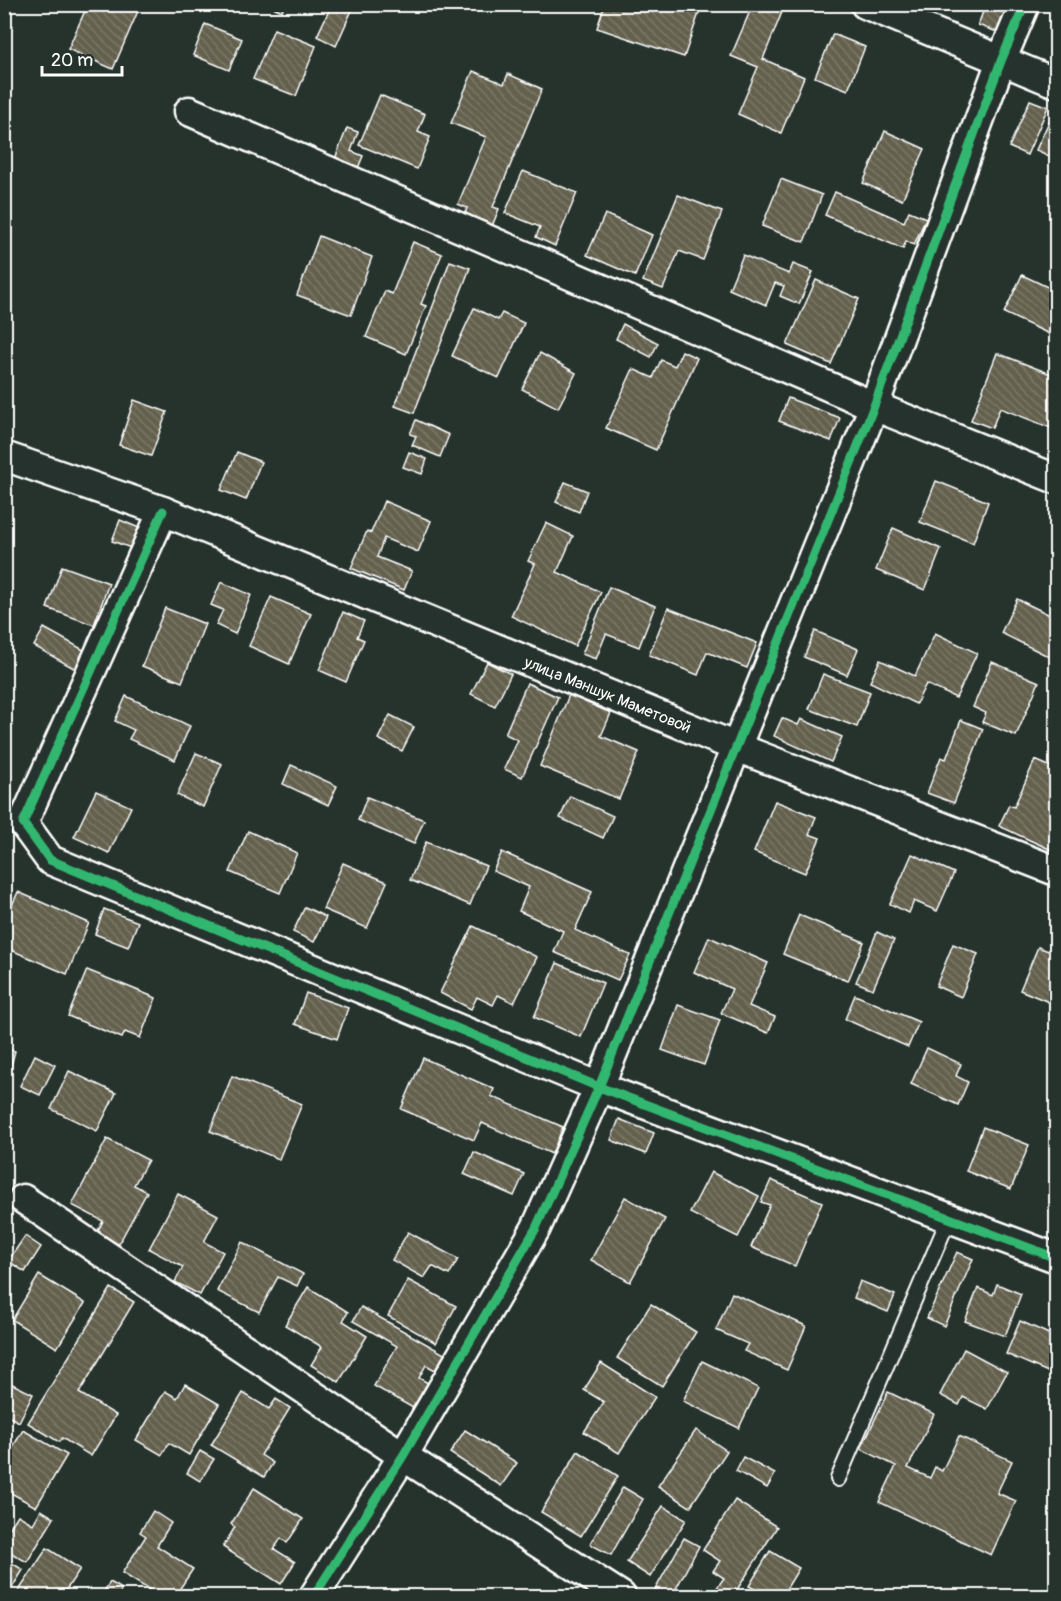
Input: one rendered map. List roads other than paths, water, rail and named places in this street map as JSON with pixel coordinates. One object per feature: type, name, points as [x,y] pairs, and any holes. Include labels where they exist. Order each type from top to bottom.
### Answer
[{"type":"street","points":[[865,4],[1056,83]]},
{"type":"street","points":[[314,1596],[403,1456],[536,1228],[599,1087],[874,406],[1001,61],[1025,4]]},
{"type":"street","points":[[189,111],[874,406],[1056,479]]},
{"type":"street","name":"улица Маншук Маметовой","points":[[4,456],[163,511],[736,747],[1056,871]]},
{"type":"street","points":[[163,511],[23,823],[50,860],[599,1087],[1056,1258]]},
{"type":"street","points":[[23,1199],[403,1456],[621,1596]]},
{"type":"lane","points":[[838,1479],[949,1218]]}]
